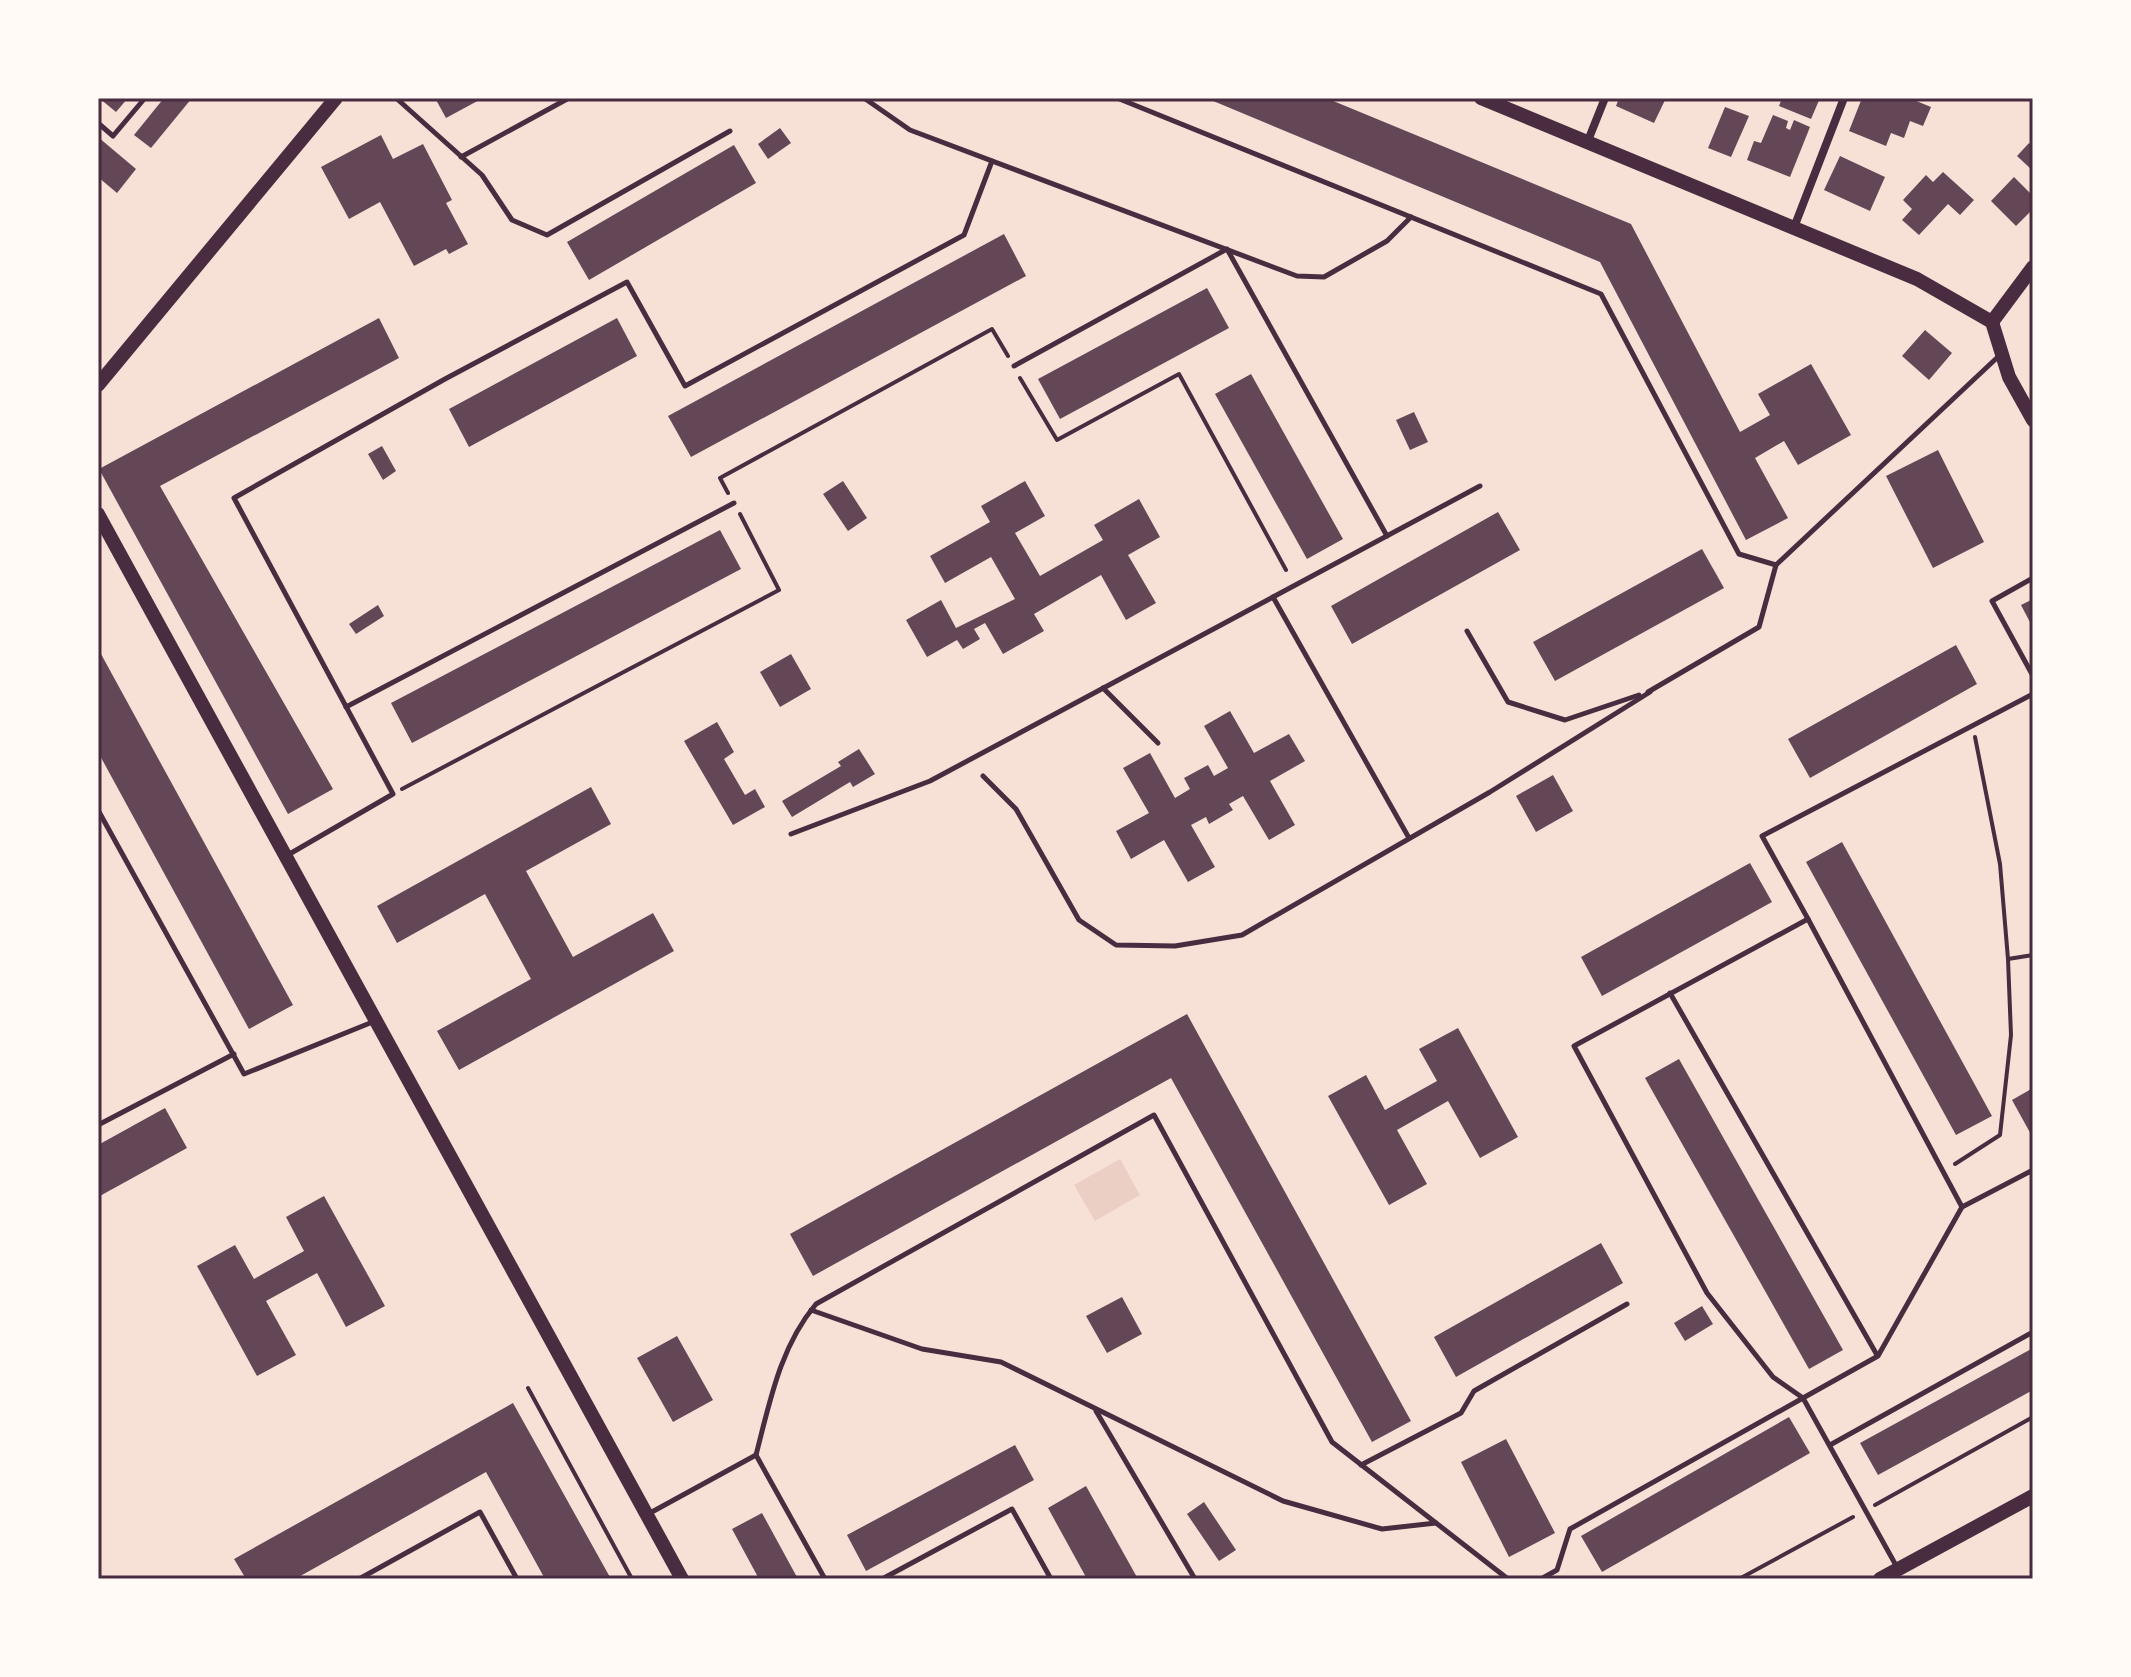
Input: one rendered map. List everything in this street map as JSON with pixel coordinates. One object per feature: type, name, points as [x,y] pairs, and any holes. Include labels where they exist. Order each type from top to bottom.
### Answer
[{"type":"street","points":[[98,385],[336,98]]},
{"type":"street","points":[[1481,98],[1793,231],[1917,279],[1992,322],[2009,377],[2033,420]]},
{"type":"street","points":[[1587,143],[1605,98]]},
{"type":"street","points":[[1793,231],[1844,98]]},
{"type":"street","points":[[1992,322],[2033,267]]},
{"type":"street","points":[[98,514],[682,1579]]},
{"type":"street","points":[[1880,1579],[2033,1496]]},
{"type":"lane","points":[[98,123],[113,136],[145,98]]},
{"type":"lane","points":[[396,98],[482,175],[512,220],[547,235],[730,131]]},
{"type":"lane","points":[[461,157],[569,98]]},
{"type":"lane","points":[[864,98],[910,130],[1297,276],[1324,277],[1387,241],[1411,217]]},
{"type":"lane","points":[[1117,98],[1601,294],[1739,554],[1776,565]]},
{"type":"lane","points":[[286,856],[393,794],[234,498],[445,379],[627,282],[685,386],[964,235],[992,161]]},
{"type":"lane","points":[[1014,366],[1227,249]]},
{"type":"lane","points":[[1227,249],[1387,536]]},
{"type":"lane","points":[[983,776],[1016,809],[1079,920],[1116,945],[1175,946],[1242,935],[1759,627],[1776,565],[2001,353]]},
{"type":"lane","points":[[791,834],[930,781],[1480,486]]},
{"type":"lane","points":[[346,707],[734,503]]},
{"type":"lane","points":[[2033,578],[1992,601],[2033,676]]},
{"type":"lane","points":[[1273,597],[1409,838]]},
{"type":"lane","points":[[1467,631],[1508,702],[1565,720],[1650,692]]},
{"type":"lane","points":[[1103,688],[1158,743]]},
{"type":"lane","points":[[1962,1207],[1762,836],[2033,694]]},
{"type":"lane","points":[[98,810],[244,1074],[376,1021]]},
{"type":"lane","points":[[1808,919],[1574,1046],[1707,1293],[1773,1377],[1803,1398],[1898,1569]]},
{"type":"lane","points":[[1670,993],[1878,1356]]},
{"type":"lane","points":[[98,1125],[234,1054]]},
{"type":"lane","points":[[825,1579],[756,1455],[773,1388],[794,1333],[811,1310],[1154,1115],[1332,1442],[1508,1579]]},
{"type":"lane","points":[[1541,1579],[1557,1570],[1570,1529],[1878,1356],[1962,1207],[2033,1170]]},
{"type":"lane","points":[[1361,1465],[1461,1413],[1474,1391],[1627,1304]]},
{"type":"lane","points":[[811,1310],[922,1349],[1001,1362],[1283,1501],[1382,1529],[1437,1523]]},
{"type":"lane","points":[[1830,1445],[2033,1332]]},
{"type":"lane","points":[[1095,1410],[1195,1579]]},
{"type":"lane","points":[[647,1515],[756,1455]]},
{"type":"lane","points":[[882,1579],[1012,1509],[1051,1579]]},
{"type":"lane","points":[[359,1579],[480,1512],[517,1579]]},
{"type":"path","points":[[393,794],[779,590],[720,478],[992,329],[1057,440],[1179,374],[1286,570]]},
{"type":"path","points":[[1943,1172],[2000,1135],[2011,1035],[2000,864],[1973,725]]},
{"type":"path","points":[[2008,959],[2033,955]]},
{"type":"path","points":[[528,1388],[632,1579]]},
{"type":"path","points":[[1739,1579],[2033,1417]]},
{"type":"shaded area","points":[[1120,1159],[1140,1195],[1095,1221],[1074,1185]]},
{"type":"building","points":[[99,98],[128,98],[116,112]]},
{"type":"building","points":[[164,98],[192,98],[151,148],[134,135]]},
{"type":"building","points":[[435,98],[483,98],[446,118]]},
{"type":"building","points":[[1206,98],[1326,98],[1631,224],[1740,432],[1770,415],[1758,394],[1811,364],[1851,435],[1798,465],[1784,441],[1755,458],[1788,518],[1746,540],[1600,262]]},
{"type":"building","points":[[1619,98],[1666,98],[1654,123],[1616,106]]},
{"type":"building","points":[[1782,98],[1820,98],[1811,119],[1779,106]]},
{"type":"building","points":[[1862,98],[1909,98],[1931,107],[1923,126],[1910,121],[1904,138],[1891,133],[1886,146],[1849,131]]},
{"type":"building","points":[[1725,107],[1749,116],[1731,157],[1708,148]]},
{"type":"building","points":[[1773,115],[1788,121],[1786,128],[1790,130],[1794,120],[1810,127],[1790,177],[1747,160],[1754,141],[1761,143]]},
{"type":"building","points":[[780,128],[791,143],[768,159],[758,144]]},
{"type":"building","points":[[381,135],[393,159],[423,144],[452,200],[446,203],[468,244],[449,254],[446,249],[414,266],[380,202],[349,219],[321,167]]},
{"type":"building","points":[[98,137],[136,169],[117,193],[98,177]]},
{"type":"building","points":[[2029,143],[2033,147],[2033,171],[2017,156]]},
{"type":"building","points":[[734,145],[756,183],[589,280],[567,242]]},
{"type":"building","points":[[1840,156],[1885,177],[1870,211],[1824,190]]},
{"type":"building","points":[[1943,172],[1974,200],[1960,215],[1948,204],[1919,235],[1902,220],[1912,209],[1903,200],[1926,175],[1933,182]]},
{"type":"building","points":[[2014,177],[2033,196],[2033,209],[2016,226],[1991,201]]},
{"type":"building","points":[[1004,234],[1026,276],[691,457],[668,416]]},
{"type":"building","points":[[1207,288],[1229,328],[1060,419],[1038,379]]},
{"type":"building","points":[[379,318],[399,358],[160,486],[333,789],[288,814],[99,469]]},
{"type":"building","points":[[617,318],[637,356],[469,447],[449,409]]},
{"type":"building","points":[[1925,330],[1952,353],[1929,380],[1902,356]]},
{"type":"building","points":[[1251,374],[1343,539],[1307,559],[1215,394]]},
{"type":"building","points":[[1414,412],[1428,442],[1410,450],[1396,420]]},
{"type":"building","points":[[382,446],[396,471],[383,480],[368,454]]},
{"type":"building","points":[[1938,450],[1984,542],[1933,568],[1886,476]]},
{"type":"building","points":[[843,481],[867,518],[848,531],[823,494]]},
{"type":"building","points":[[1025,481],[1045,516],[1015,533],[1040,576],[1103,540],[1094,525],[1139,499],[1160,537],[1128,555],[1156,603],[1126,620],[1101,575],[1034,614],[1044,631],[1003,654],[985,623],[974,629],[980,639],[963,649],[957,640],[927,657],[906,620],[941,600],[956,628],[1015,599],[991,557],[945,583],[930,556],[990,522],[981,506]]},
{"type":"building","points":[[1498,512],[1520,550],[1352,644],[1331,606]]},
{"type":"building","points":[[720,530],[741,569],[412,743],[391,703]]},
{"type":"building","points":[[1702,549],[1724,588],[1555,681],[1533,642]]},
{"type":"building","points":[[2033,599],[2033,628],[2021,605]]},
{"type":"building","points":[[378,605],[384,616],[356,634],[349,624]]},
{"type":"building","points":[[1956,645],[1977,684],[1810,778],[1788,739]]},
{"type":"building","points":[[101,654],[293,1005],[249,1029],[98,752],[98,656]]},
{"type":"building","points":[[791,654],[811,689],[780,707],[760,672]]},
{"type":"building","points":[[1230,711],[1254,753],[1289,734],[1305,761],[1270,781],[1295,825],[1269,840],[1243,796],[1229,804],[1233,810],[1209,824],[1206,817],[1191,825],[1215,867],[1188,882],[1164,840],[1131,859],[1116,831],[1149,813],[1123,768],[1150,753],[1175,798],[1190,789],[1184,778],[1208,765],[1214,776],[1228,768],[1204,726]]},
{"type":"building","points":[[717,722],[734,752],[724,759],[745,795],[755,789],[765,807],[733,825],[684,741]]},
{"type":"building","points":[[859,749],[875,774],[853,787],[850,782],[792,817],[782,801],[841,766],[838,762]]},
{"type":"building","points":[[1553,775],[1573,811],[1536,832],[1516,796]]},
{"type":"building","points":[[591,787],[611,824],[526,871],[573,957],[653,913],[674,951],[459,1070],[437,1031],[531,979],[485,894],[397,943],[377,906]]},
{"type":"building","points":[[1842,842],[1992,1116],[1956,1135],[1806,862]]},
{"type":"building","points":[[1750,863],[1772,902],[1602,996],[1581,957]]},
{"type":"building","points":[[1187,1014],[1411,1421],[1372,1442],[1171,1078],[813,1276],[790,1234]]},
{"type":"building","points":[[1458,1028],[1518,1137],[1480,1158],[1448,1101],[1397,1130],[1427,1184],[1389,1205],[1328,1096],[1366,1075],[1385,1110],[1437,1081],[1419,1049]]},
{"type":"building","points":[[1679,1059],[1843,1350],[1809,1369],[1645,1078]]},
{"type":"building","points":[[2033,1088],[2033,1138],[2012,1100]]},
{"type":"building","points":[[165,1108],[187,1148],[98,1197],[98,1145]]},
{"type":"building","points":[[324,1196],[385,1306],[346,1327],[317,1273],[266,1301],[296,1355],[257,1376],[197,1266],[235,1245],[254,1279],[304,1251],[286,1217]]},
{"type":"building","points":[[1601,1243],[1623,1283],[1456,1377],[1434,1337]]},
{"type":"building","points":[[1122,1297],[1142,1334],[1107,1353],[1086,1316]]},
{"type":"building","points":[[1702,1306],[1713,1324],[1685,1341],[1674,1323]]},
{"type":"building","points":[[677,1336],[713,1400],[673,1422],[637,1358]]},
{"type":"building","points":[[2033,1348],[2033,1390],[1878,1475],[1860,1443]]},
{"type":"building","points":[[513,1403],[611,1579],[545,1579],[486,1472],[295,1579],[246,1579],[234,1559]]},
{"type":"building","points":[[1789,1417],[1810,1453],[1602,1572],[1581,1536]]},
{"type":"building","points":[[1506,1439],[1555,1533],[1509,1557],[1461,1462]]},
{"type":"building","points":[[1015,1445],[1034,1480],[866,1571],[847,1535]]},
{"type":"building","points":[[1086,1486],[1138,1579],[1087,1579],[1048,1508]]},
{"type":"building","points":[[1204,1502],[1236,1550],[1219,1561],[1187,1514]]},
{"type":"building","points":[[762,1513],[798,1579],[759,1579],[732,1529]]}]
